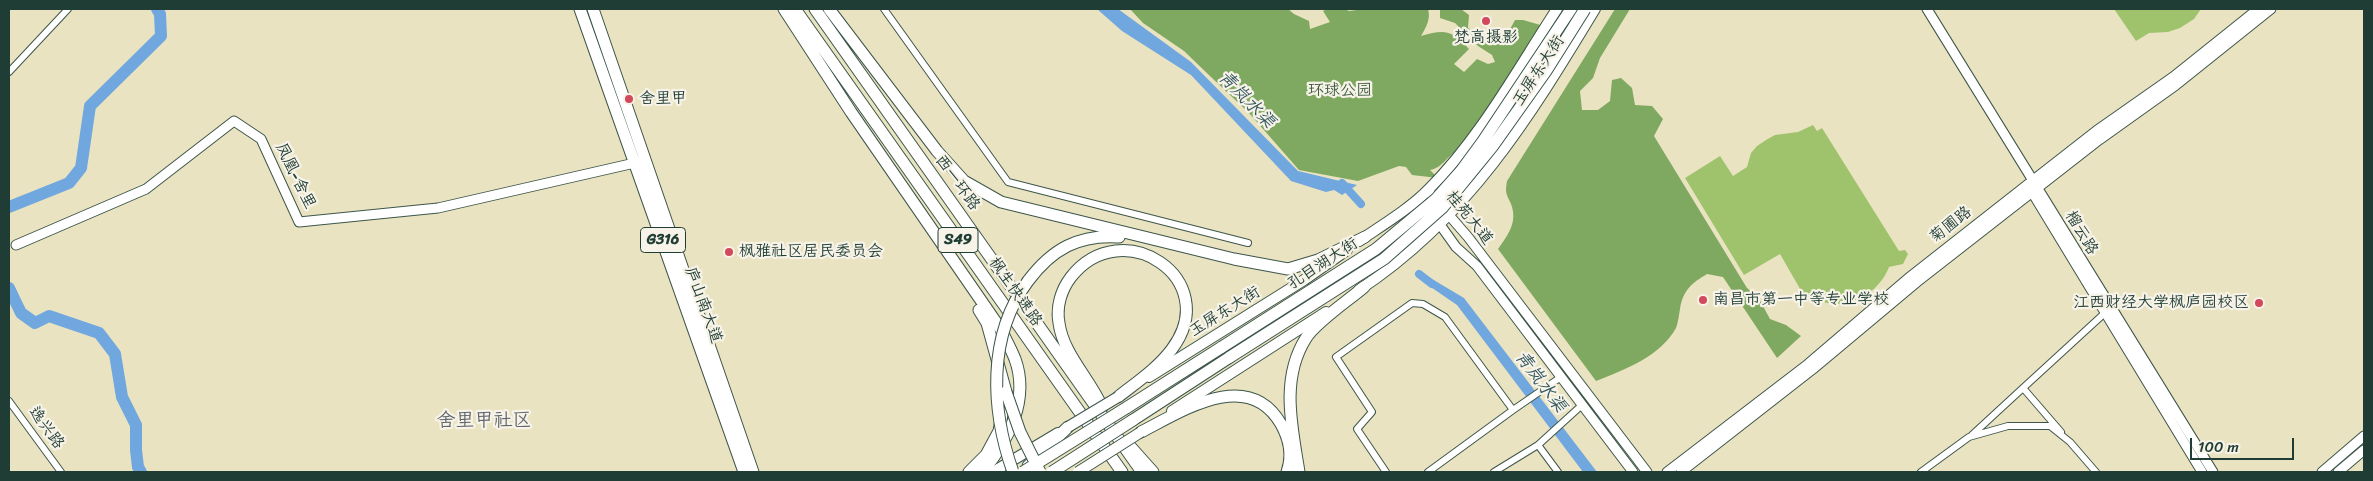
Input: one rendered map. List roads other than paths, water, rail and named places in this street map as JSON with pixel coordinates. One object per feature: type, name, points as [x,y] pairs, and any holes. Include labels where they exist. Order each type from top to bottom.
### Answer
[{"type":"highway","name":"庐山南大道","points":[[580,9],[640,162],[754,472]]},
{"type":"highway","name":"庐山南大道","points":[[593,9],[640,162],[744,472]]},
{"type":"highway","points":[[784,9],[851,112],[1000,328],[1016,360],[1021,390],[1010,431],[997,455],[982,472]]},
{"type":"highway","name":"枫生快速路","points":[[795,9],[1122,472]]},
{"type":"highway","name":"西一环路","points":[[815,9],[1109,425]]},
{"type":"highway","points":[[829,9],[937,151],[964,181],[1001,202],[1234,259],[1288,269],[1318,260],[1365,237]]},
{"type":"highway","name":"孔目湖大街","points":[[1022,472],[1376,249],[1436,199],[1461,171],[1483,141],[1570,9]]},
{"type":"highway","name":"孔目湖大街","points":[[1052,472],[1384,259],[1443,207],[1492,147],[1546,70],[1585,9]]},
{"type":"highway","points":[[930,227],[987,323],[1006,392],[1020,432],[1040,472]]},
{"type":"highway","points":[[1013,472],[997,411],[996,367],[1004,326],[1018,294],[1039,266],[1060,250],[1080,239],[1099,235],[1153,239]]},
{"type":"highway","points":[[1118,397],[1155,367],[1172,349],[1186,321],[1186,298],[1180,281],[1168,268],[1143,254],[1129,250],[1110,251],[1095,256],[1080,265],[1065,284],[1059,301],[1059,324],[1068,348],[1095,390],[1109,425],[1142,457],[1153,472]]},
{"type":"highway","points":[[1299,472],[1290,407],[1290,376],[1307,337],[1364,287]]},
{"type":"highway","points":[[969,472],[986,455],[999,431],[1006,392]]},
{"type":"highway","points":[[1141,432],[1195,404],[1213,398],[1244,397],[1262,404],[1276,416],[1290,448],[1287,472]]},
{"type":"highway","name":"S49","points":[[1109,425],[1142,472]]},
{"type":"highway","points":[[1022,472],[1068,427]]},
{"type":"highway","points":[[1295,442],[1296,472]]},
{"type":"main road","name":"玉屏东大街","points":[[993,472],[1118,397],[1304,280],[1428,191],[1473,138],[1557,9]]},
{"type":"main road","name":"玉屏东大街","points":[[1078,472],[1364,287],[1390,268],[1440,225],[1450,216],[1507,147],[1595,9]]},
{"type":"street","points":[[9,72],[68,9]]},
{"type":"street","points":[[884,9],[1008,182],[1248,243]]},
{"type":"street","name":"榴云路","points":[[1921,9],[2035,191],[2202,472]]},
{"type":"street","name":"榴云路","points":[[1927,9],[2029,182]]},
{"type":"street","name":"菊圃路","points":[[1667,472],[1808,364],[1911,276],[2029,182],[2096,131],[2173,77],[2258,9]]},
{"type":"street","name":"菊圃路","points":[[1681,472],[1813,369],[1917,282],[2099,140],[2176,85],[2271,9]]},
{"type":"street","name":"凤凰-舍里","points":[[16,245],[146,189],[234,121],[261,139],[299,222],[438,208],[640,162]]},
{"type":"street","name":"桂苑大道","points":[[1428,191],[1450,216],[1647,472]]},
{"type":"street","name":"桂苑大道","points":[[1428,191],[1429,210],[1456,247],[1477,266],[1633,472]]},
{"type":"street","points":[[1386,472],[1357,429],[1372,412],[1336,357],[1412,304],[1423,304],[1445,316],[1514,410]]},
{"type":"street","points":[[1921,472],[1969,437],[2107,311]]},
{"type":"street","name":"榴云路","points":[[2107,311],[2212,472]]},
{"type":"street","points":[[1428,472],[1561,376]]},
{"type":"street","points":[[2022,388],[2096,472]]},
{"type":"street","name":"逸兴路","points":[[9,401],[61,472]]},
{"type":"street","points":[[1494,472],[1538,445],[1582,405]]},
{"type":"street","points":[[1969,437],[2008,426],[2050,426],[2070,442]]},
{"type":"street","points":[[2322,472],[2364,436]]},
{"type":"street","points":[[1538,445],[1558,472]]},
{"type":"street","points":[[2338,472],[2364,450]]},
{"type":"water","points":[[1097,9],[1118,9],[1191,62],[1298,171],[1357,185],[1342,195],[1334,190],[1326,192],[1291,181],[1191,75],[1122,31]]},
{"type":"water","points":[[1427,276],[1464,298],[1597,472],[1583,472],[1457,305],[1422,281]]},
{"type":"waterway","points":[[9,207],[69,183],[81,168],[90,106],[161,36],[160,14],[157,9]]},
{"type":"waterway","name":"青岚水渠","points":[[1342,183],[1361,204]]},
{"type":"waterway","name":"青岚水渠","points":[[1419,274],[1432,284]]},
{"type":"waterway","points":[[9,288],[21,313],[35,323],[49,316],[99,333],[115,354],[122,397],[136,425],[136,450],[138,467],[141,472]]},
{"type":"place","name":"梵高摄影","points":[[1486,21]]},
{"type":"place","name":"舍里甲","points":[[629,99]]},
{"type":"place","name":"枫雅社区居民委员会","points":[[729,252]]},
{"type":"place","name":"南昌市第一中等专业学校","points":[[1703,300]]},
{"type":"place","name":"江西财经大学枫庐园校区","points":[[2259,303]]},
{"type":"district","name":"舍里甲社区","points":[[484,421]]},
{"type":"park label","name":"环球公园","points":[[1340,91]]}]
